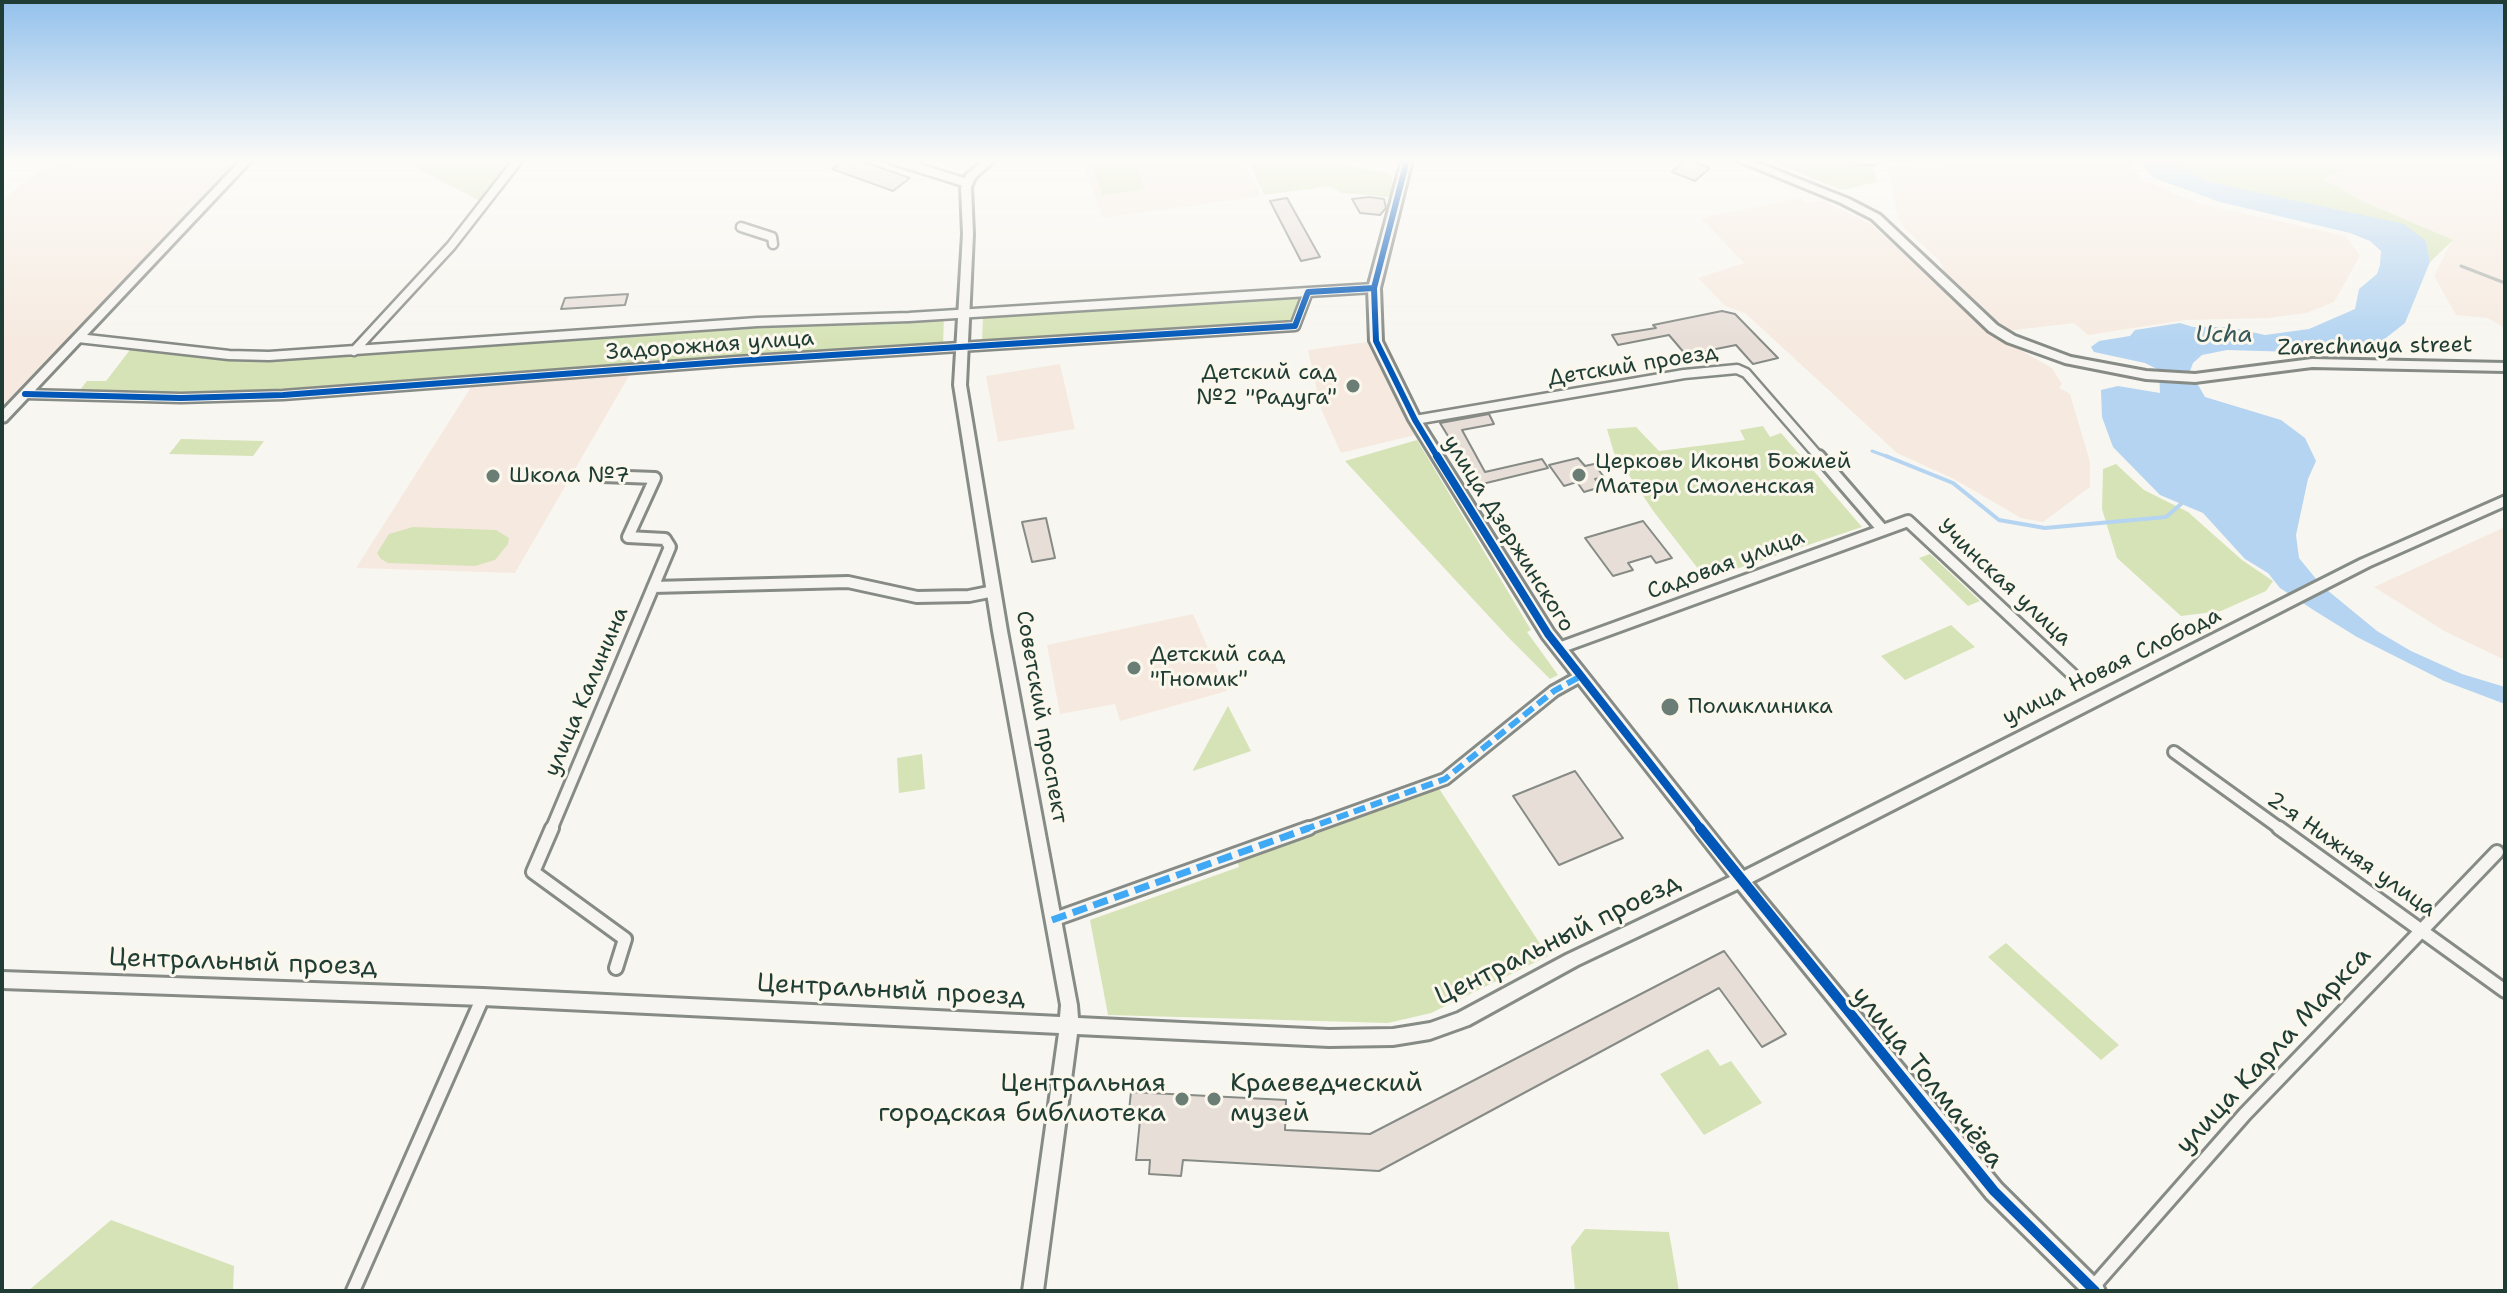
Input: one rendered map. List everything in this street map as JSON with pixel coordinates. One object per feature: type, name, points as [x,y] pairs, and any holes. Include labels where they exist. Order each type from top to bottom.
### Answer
[{"type":"street","points":[[2,418],[190,220]]},
{"type":"street","points":[[354,351],[470,220]]},
{"type":"street","name":"Советский проспект","points":[[968,220],[961,393],[1069,1005],[1069,1026],[1033,1291]]},
{"type":"street","name":"улица Дзержинского","points":[[1391,220],[1374,288],[1376,341],[1415,420],[1559,648],[1742,880]]},
{"type":"street","name":"Zarechnaya street","points":[[1880,220],[1993,328],[2011,339],[2069,360],[2146,375],[2195,378],[2312,363],[2505,367]]},
{"type":"street","points":[[741,227],[772,237],[773,244]]},
{"type":"street","name":"Задорожная улица","points":[[78,338],[229,355],[354,351],[757,322],[1374,288]]},
{"type":"street","name":"Задорожная улица","points":[[25,394],[181,398],[283,395],[1295,326],[1308,292]]},
{"type":"street","name":"Детский проезд","points":[[1415,420],[1684,374],[1737,369],[1746,373],[1882,529]]},
{"type":"street","name":"улица Калинина","points":[[602,476],[655,478],[628,537],[665,539],[670,547],[533,872],[625,939],[616,968]]},
{"type":"street","name":"улица Новая Слобода","points":[[1742,880],[2425,534],[2505,501]]},
{"type":"street","name":"Садовая улица","points":[[1559,648],[1908,521]]},
{"type":"street","name":"Учинская улица","points":[[1908,521],[2072,674]]},
{"type":"street","points":[[653,587],[848,582],[917,597],[969,596],[994,591]]},
{"type":"street","points":[[1052,920],[1445,779],[1554,691],[1581,676]]},
{"type":"street","name":"2-я Нижняя улица","points":[[2174,752],[2422,928],[2505,991]]},
{"type":"street","name":"улица Карла Маркса","points":[[2093,1290],[2245,1114],[2497,852]]},
{"type":"street","name":"Центральный проезд","points":[[2,980],[483,997],[1329,1038],[1393,1037],[1430,1031],[1463,1019],[1572,960],[1742,880]]},
{"type":"street","name":"улица Толмачёва","points":[[1742,880],[1944,1133],[1994,1191],[2093,1290]]},
{"type":"street","points":[[353,1291],[483,997]]},
{"type":"shaded area","points":[[2,220],[182,220],[2,407]]},
{"type":"shaded area","points":[[1703,220],[1863,220],[1871,224],[1990,333],[2052,368],[2062,384],[2059,388],[2070,394],[2090,462],[2090,487],[2043,522],[2021,518],[1954,479],[1897,453],[1745,313],[1725,306],[1698,278],[1744,263]]},
{"type":"shaded area","points":[[1899,220],[2275,220],[2346,236],[2360,256],[2334,302],[2306,313],[2268,318],[2185,320],[2088,335],[2074,323],[2007,331],[1945,274],[1940,261]]},
{"type":"shaded area","points":[[2407,220],[2505,220],[2505,328],[2487,318],[2456,315],[2434,276],[2452,240]]},
{"type":"shaded area","name":"Детский сад №2 \"Радуга\"","points":[[1367,342],[1415,435],[1341,453],[1321,409],[1308,350]]},
{"type":"shaded area","points":[[1060,364],[1075,429],[998,442],[986,376]]},
{"type":"shaded area","name":"Школа №7","points":[[630,374],[515,573],[356,568],[473,384]]},
{"type":"shaded area","points":[[2505,527],[2505,660],[2446,632],[2374,587]]},
{"type":"shaded area","name":"Детский сад \"Гномик\"","points":[[1193,614],[1227,691],[1120,721],[1115,704],[1060,714],[1047,645]]},
{"type":"green space","points":[[2350,220],[2407,220],[2453,240],[2430,262],[2426,241]]},
{"type":"green space","points":[[1303,297],[1292,321],[982,342],[983,315]]},
{"type":"green space","points":[[944,316],[943,346],[298,393],[76,395],[87,381],[106,381],[133,346],[173,353],[269,356],[757,322]]},
{"type":"green space","points":[[1763,426],[1770,437],[1781,433],[1862,527],[1706,579],[1654,512],[1614,453],[1607,429],[1636,427],[1659,451],[1745,440],[1740,430]]},
{"type":"green space","points":[[181,439],[264,441],[253,456],[169,454]]},
{"type":"green space","points":[[1417,440],[1531,630],[1527,632],[1558,675],[1550,679],[1509,638],[1345,461]]},
{"type":"green space","points":[[2116,464],[2144,490],[2188,512],[2242,560],[2273,581],[2266,591],[2221,611],[2181,616],[2117,558],[2102,509],[2103,469]]},
{"type":"green space","points":[[413,527],[496,530],[509,538],[495,560],[475,566],[388,563],[381,559],[377,553],[389,534]]},
{"type":"green space","points":[[1930,554],[1980,601],[1968,606],[1919,558]]},
{"type":"green space","points":[[1951,625],[1975,647],[1905,680],[1881,656]]},
{"type":"green space","points":[[1228,706],[1251,751],[1193,771],[1193,770]]},
{"type":"green space","points":[[922,754],[925,789],[899,793],[897,758]]},
{"type":"green space","points":[[1438,787],[1548,956],[1431,1013],[1388,1023],[1108,1015],[1090,920],[1239,867],[1237,860]]},
{"type":"green space","points":[[2006,943],[2119,1045],[2101,1060],[1988,957]]},
{"type":"green space","points":[[1708,1049],[1720,1066],[1731,1061],[1762,1103],[1704,1135],[1660,1074]]},
{"type":"green space","points":[[111,1220],[234,1266],[233,1291],[28,1291]]},
{"type":"green space","points":[[1585,1229],[1669,1232],[1679,1291],[1575,1291],[1571,1247]]},
{"type":"water","name":"Ucha","points":[[2297,220],[2387,220],[2404,224],[2426,241],[2430,262],[2405,323],[2373,348],[2331,353],[2227,350],[2202,355],[2190,371],[2205,397],[2281,420],[2305,438],[2316,461],[2308,479],[2296,535],[2299,558],[2321,585],[2377,631],[2411,651],[2462,674],[2505,687],[2505,704],[2444,681],[2357,637],[2280,588],[2268,573],[2245,559],[2203,513],[2160,495],[2113,447],[2102,417],[2101,390],[2118,386],[2160,393],[2159,370],[2145,363],[2094,352],[2091,347],[2099,341],[2130,336],[2135,330],[2180,323],[2193,327],[2230,327],[2265,335],[2309,329],[2355,309],[2359,289],[2377,274],[2381,251],[2370,241]]},
{"type":"building","points":[[1280,220],[1299,220],[1320,257],[1301,261]]},
{"type":"building","points":[[628,294],[625,305],[561,309],[565,298]]},
{"type":"building","points":[[1722,311],[1735,314],[1778,358],[1753,364],[1736,345],[1686,355],[1669,335],[1618,345],[1612,335],[1656,328],[1653,325]]},
{"type":"building","points":[[1489,414],[1494,424],[1462,430],[1485,472],[1542,459],[1548,468],[1478,485],[1440,423]]},
{"type":"building","name":"Церковь Иконы Божией Матери Смоленская","points":[[1578,458],[1585,466],[1594,464],[1604,477],[1595,479],[1601,487],[1584,492],[1577,482],[1564,486],[1549,465]]},
{"type":"building","points":[[1046,518],[1055,558],[1032,562],[1022,522]]},
{"type":"building","points":[[1643,521],[1672,558],[1656,563],[1651,556],[1628,563],[1633,570],[1613,576],[1585,538]]},
{"type":"building","points":[[1575,771],[1623,838],[1559,865],[1513,796]]},
{"type":"building","points":[[1724,951],[1786,1034],[1762,1047],[1719,988],[1379,1171],[1183,1160],[1181,1176],[1149,1174],[1150,1160],[1136,1160],[1140,1120],[1128,1120],[1131,1092],[1286,1100],[1285,1130],[1370,1134]]},
{"type":"waterway","points":[[1872,451],[1891,458]]},
{"type":"waterway","points":[[1886,456],[1891,458]]},
{"type":"waterway","points":[[1891,458],[1953,483],[1999,520],[2045,528],[2166,517],[2181,504]]},
{"type":"railway","points":[[2461,266],[2505,283]]},
{"type":"marked path","points":[[1052,920],[1445,779],[1554,691],[1581,676]]},
{"type":"cycle path","points":[[1391,220],[1374,288],[1376,341],[1415,420],[1548,634],[1761,905],[1994,1191],[2095,1291]]},
{"type":"cycle path","points":[[25,394],[181,398],[283,395],[736,361],[1295,326],[1308,292],[1374,288]]},
{"type":"place","name":"Детский сад №2 \"Радуга\"","points":[[1353,386]]},
{"type":"place","name":"Церковь Иконы Божией Матери Смоленская","points":[[1579,475]]},
{"type":"place","name":"Школа №7","points":[[493,476]]},
{"type":"place","name":"Детский сад \"Гномик\"","points":[[1134,668]]},
{"type":"place","name":"Поликлиника","points":[[1670,707]]},
{"type":"place","name":"Центральная городская библиотека","points":[[1182,1099]]},
{"type":"place","name":"Краеведческий музей","points":[[1214,1099]]}]
